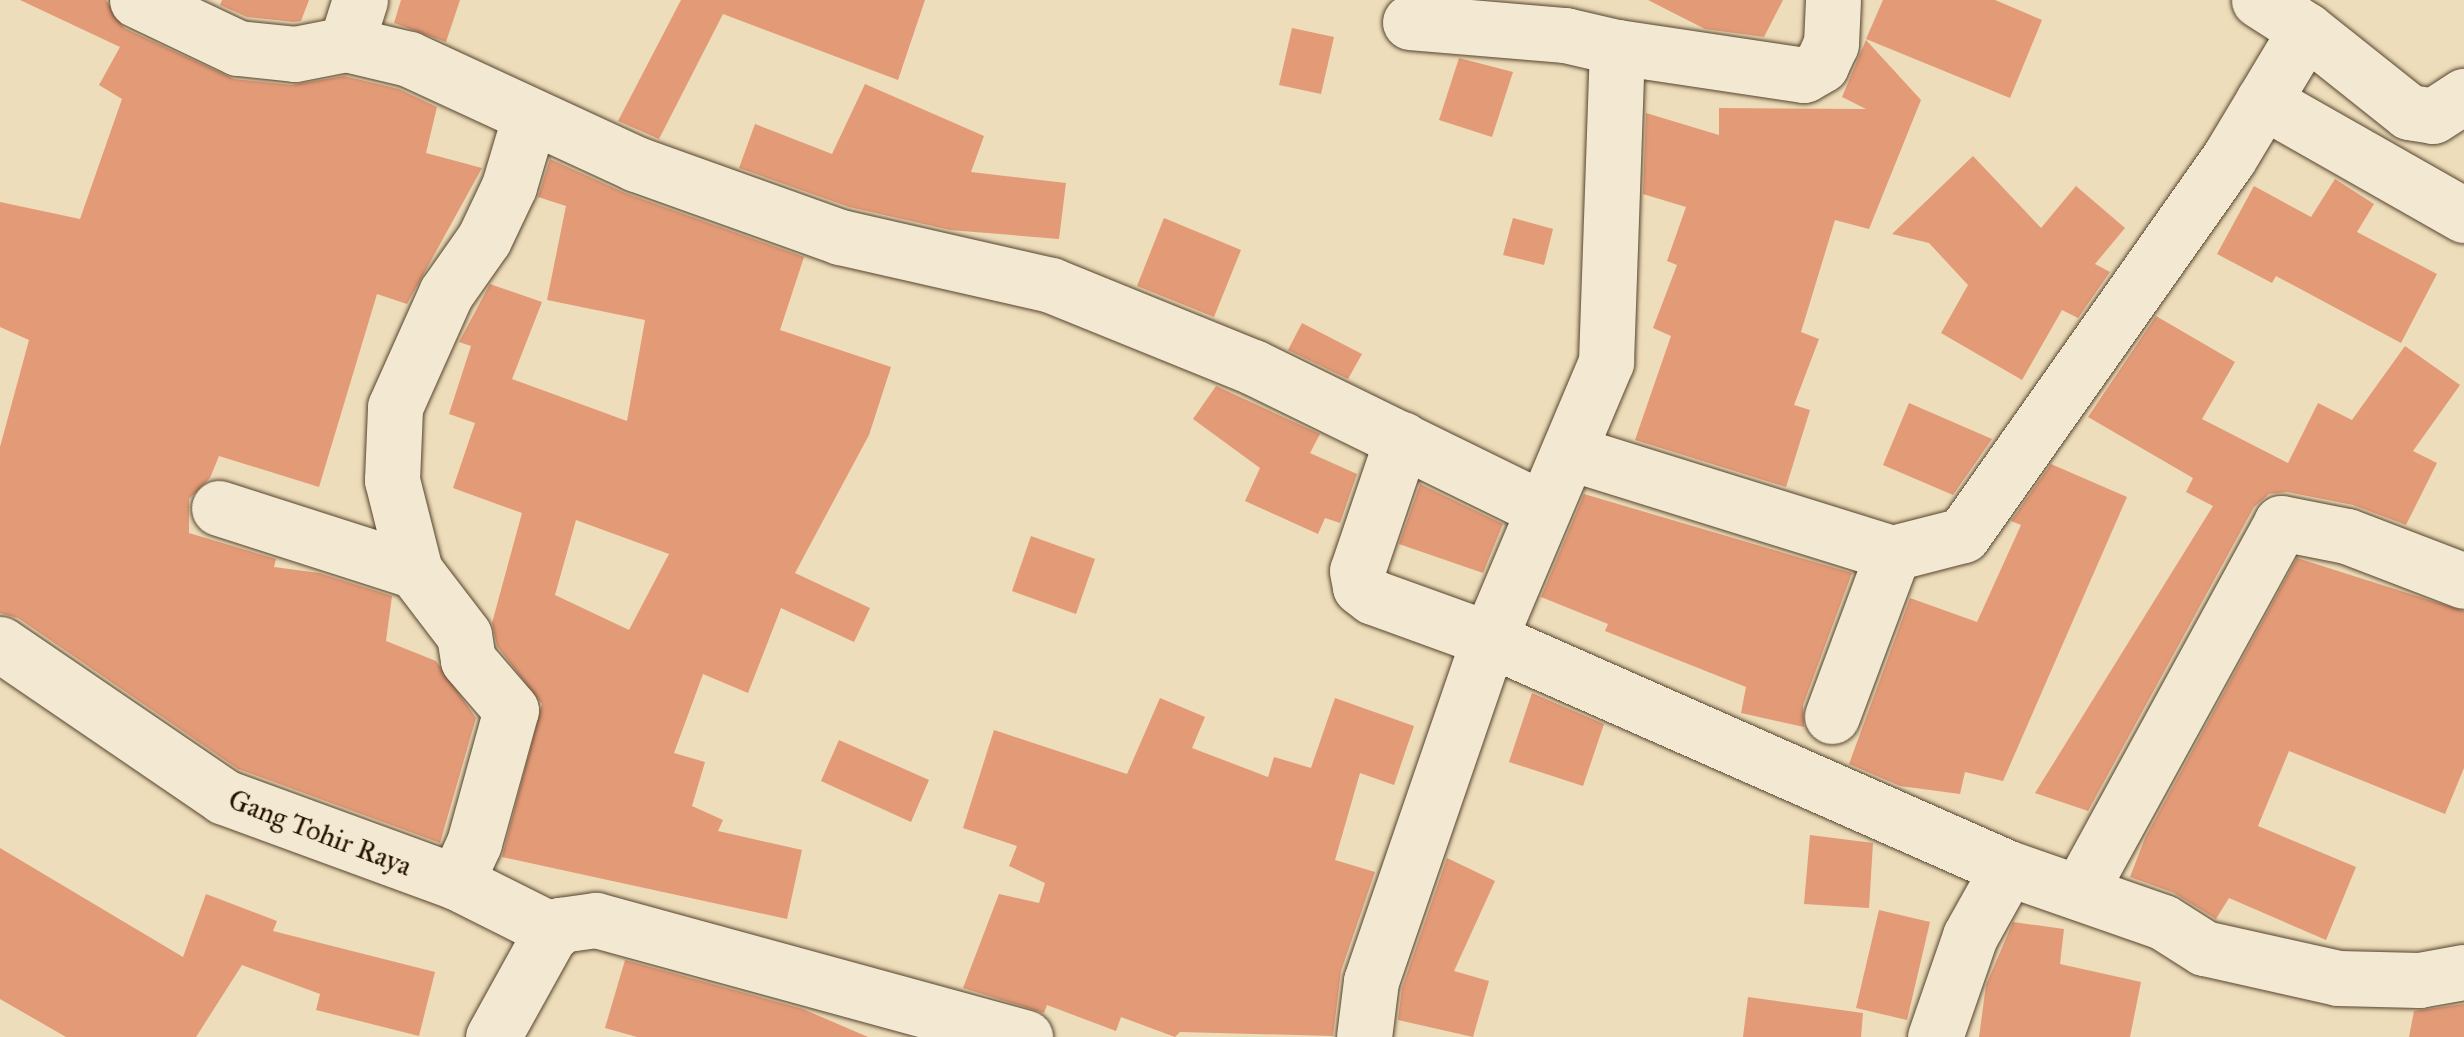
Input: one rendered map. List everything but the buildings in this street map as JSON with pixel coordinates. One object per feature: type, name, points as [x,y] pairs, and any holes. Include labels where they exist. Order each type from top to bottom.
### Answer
[{"type":"street","points":[[137,0],[252,51],[295,54],[353,22],[409,58],[529,119],[840,237],[1050,284],[1253,366],[1543,508]]},
{"type":"street","points":[[1410,22],[1565,34],[1617,47],[1804,75],[1821,65],[1831,44],[1833,0]]},
{"type":"street","points":[[2259,0],[2306,30],[2410,112],[2433,116],[2464,96]]},
{"type":"street","points":[[1570,453],[1893,552],[1963,535],[2263,100],[2306,30]]},
{"type":"street","points":[[1364,1037],[1372,980],[1489,638],[1606,362],[1617,47]]},
{"type":"street","points":[[2263,100],[2464,215]]},
{"type":"street","points":[[456,882],[474,842],[511,710],[468,660],[464,634],[416,571],[392,480],[395,408],[446,293],[484,239],[509,186],[529,119]]},
{"type":"street","points":[[1402,439],[1361,552],[1360,587],[1489,638],[2008,868],[2081,889],[2242,960],[2338,978],[2419,980],[2464,972]]},
{"type":"street","points":[[219,508],[416,571]]},
{"type":"street","points":[[2081,889],[2281,523],[2346,536],[2464,580]]},
{"type":"street","points":[[1832,716],[1893,552]]},
{"type":"street","name":"Gang Tohir Raya","points":[[0,644],[224,797],[456,882],[554,931]]},
{"type":"street","points":[[1935,1037],[1970,936],[2008,868]]},
{"type":"street","points":[[493,1037],[554,931],[596,920],[1026,1037]]}]
